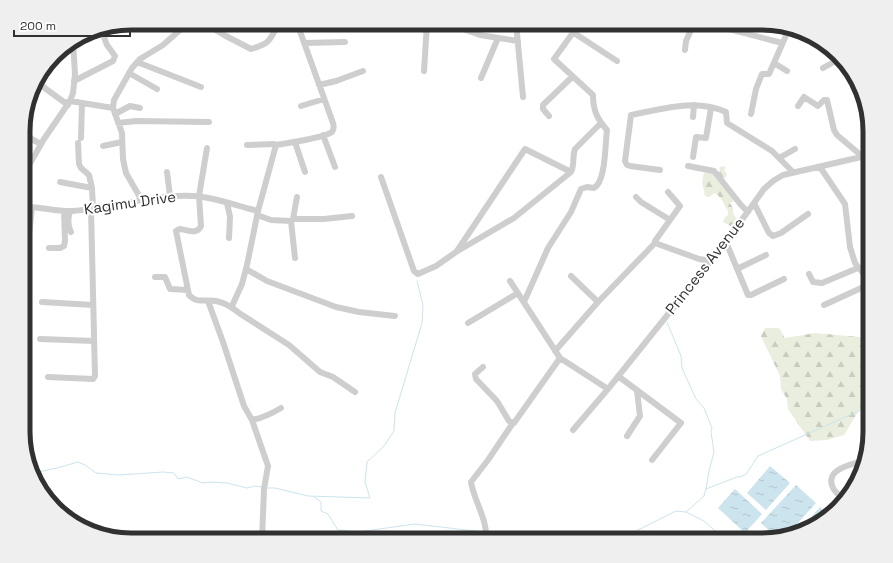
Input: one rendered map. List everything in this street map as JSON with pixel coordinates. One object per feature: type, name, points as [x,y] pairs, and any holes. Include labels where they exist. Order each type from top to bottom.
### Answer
[{"type":"street","points":[[141,199],[126,173],[123,159],[122,133],[114,111],[114,100],[137,62],[147,54],[163,45],[180,30]]},
{"type":"street","points":[[216,30],[250,49],[260,46],[271,39],[276,30]]},
{"type":"street","points":[[247,145],[276,145],[296,142],[332,132],[334,126],[299,30]]},
{"type":"street","points":[[424,71],[427,30]]},
{"type":"street","points":[[466,30],[480,35],[518,41]]},
{"type":"street","points":[[517,30],[523,97]]},
{"type":"street","points":[[524,302],[548,248],[571,212],[581,189],[587,187],[594,188],[597,186],[602,175],[607,130],[600,124],[594,113],[593,96],[554,59],[576,30]]},
{"type":"street","points":[[685,50],[686,41],[691,30]]},
{"type":"street","points":[[733,30],[782,43]]},
{"type":"street","points":[[574,33],[617,61]]},
{"type":"street","points":[[751,114],[756,89],[762,74],[769,74],[787,33]]},
{"type":"street","points":[[74,81],[113,61],[115,58],[107,45],[103,34]]},
{"type":"street","points":[[481,78],[498,38]]},
{"type":"street","points":[[304,43],[345,42]]},
{"type":"street","points":[[30,163],[73,93],[73,48]]},
{"type":"street","points":[[823,68],[835,61]]},
{"type":"street","points":[[137,62],[201,87]]},
{"type":"street","points":[[774,63],[787,72]]},
{"type":"street","points":[[319,85],[336,81],[363,71]]},
{"type":"street","points":[[129,73],[157,89]]},
{"type":"street","points":[[549,116],[543,109],[543,105],[572,77]]},
{"type":"street","points":[[41,85],[67,103],[82,103],[114,111],[130,106],[140,108]]},
{"type":"street","points":[[798,106],[804,97],[818,106],[824,100],[827,100],[834,130],[837,135],[863,154]]},
{"type":"street","points":[[301,106],[324,99]]},
{"type":"street","points":[[48,377],[93,379],[95,376],[92,188],[89,174],[81,168],[79,164],[82,103]]},
{"type":"street","points":[[660,170],[630,166],[625,162],[631,115],[678,105],[694,105],[726,112],[727,123],[772,151],[793,172]]},
{"type":"street","points":[[693,117],[694,105]]},
{"type":"street","points":[[693,157],[696,136],[706,138],[710,108]]},
{"type":"street","points":[[118,122],[209,122]]},
{"type":"street","points":[[380,177],[414,271],[418,274],[436,266],[518,214],[571,172],[574,167],[574,152],[600,124]]},
{"type":"street","points":[[323,135],[335,167]]},
{"type":"street","points":[[30,138],[41,144]]},
{"type":"street","points":[[103,146],[122,142]]},
{"type":"street","points":[[296,142],[305,172]]},
{"type":"street","points":[[232,306],[242,284],[257,213],[276,145]]},
{"type":"street","points":[[207,148],[199,196],[201,224],[199,230],[196,232],[180,229],[176,231],[189,295],[194,300],[216,301],[232,306],[289,345],[320,372],[333,377],[355,392]]},
{"type":"street","points":[[456,252],[525,149],[571,172]]},
{"type":"street","points":[[779,158],[795,149]]},
{"type":"street","name":"Princess Avenue","points":[[573,430],[608,389],[726,242],[764,189],[783,175],[863,157]]},
{"type":"street","points":[[688,166],[714,171],[748,212]]},
{"type":"street","points":[[820,167],[845,204],[850,247],[855,263],[863,274]]},
{"type":"street","points":[[167,172],[170,196]]},
{"type":"street","points":[[60,182],[92,188]]},
{"type":"street","points":[[555,351],[598,302],[655,243],[680,206],[668,192]]},
{"type":"street","name":"Kagimu Drive","points":[[32,206],[67,211],[141,199],[170,196],[199,196],[257,213],[271,220],[324,219],[352,216]]},
{"type":"street","points":[[295,258],[292,220],[297,197]]},
{"type":"street","points":[[636,197],[641,202],[670,220]]},
{"type":"street","points":[[227,203],[230,217],[230,238]]},
{"type":"street","points":[[754,203],[772,236],[781,233],[808,214]]},
{"type":"street","points":[[30,224],[32,206]]},
{"type":"street","points":[[67,211],[69,228],[71,232]]},
{"type":"street","points":[[49,248],[60,248],[64,246],[67,211]]},
{"type":"street","points":[[726,242],[749,296],[784,279]]},
{"type":"street","points":[[655,243],[699,260],[712,258]]},
{"type":"street","points":[[737,269],[766,255]]},
{"type":"street","points":[[809,274],[813,282],[822,283],[858,268]]},
{"type":"street","points":[[246,269],[267,281],[336,307],[359,312],[395,316]]},
{"type":"street","points":[[155,277],[165,276],[170,289],[188,290]]},
{"type":"street","points":[[571,276],[598,302]]},
{"type":"street","points":[[510,281],[560,358],[608,389]]},
{"type":"street","points":[[824,305],[863,286]]},
{"type":"street","points":[[468,323],[518,293]]},
{"type":"street","points":[[208,300],[244,406],[252,420],[268,466],[264,489],[262,533]]},
{"type":"street","points":[[42,302],[93,305]]},
{"type":"street","points":[[40,339],[94,341]]},
{"type":"street","points":[[486,533],[485,526],[472,491],[471,482],[513,423],[516,422],[560,358]]},
{"type":"street","points":[[483,367],[475,374],[476,379],[493,396],[509,421],[513,423]]},
{"type":"street","points":[[618,376],[681,422],[652,460]]},
{"type":"street","points":[[627,436],[640,416],[637,391]]},
{"type":"street","points":[[252,420],[271,414],[280,408]]},
{"type":"street","points":[[841,496],[833,488],[832,479],[838,470],[859,462]]},
{"type":"green space","points":[[724,166],[726,168],[724,170],[727,174],[723,180],[733,199],[733,202],[730,203],[739,224],[734,228],[723,222],[725,217],[728,215],[728,211],[721,199],[715,193],[709,197],[705,196],[702,182],[704,173],[708,171],[719,173],[720,167]]},
{"type":"green space","points":[[765,328],[779,328],[785,338],[815,333],[863,337],[863,409],[859,410],[844,435],[827,440],[810,441],[788,409],[787,399],[781,389],[780,376],[761,336]]},
{"type":"water","points":[[770,466],[790,483],[766,510],[747,493]]},
{"type":"water","points":[[796,485],[816,503],[794,528],[788,530],[771,533],[761,523]]},
{"type":"water","points":[[735,489],[762,514],[745,533],[718,508]]},
{"type":"water","points":[[820,507],[825,511],[813,520],[806,523]]},
{"type":"waterway","points":[[267,488],[275,488],[308,496],[370,498],[365,482],[367,462],[384,446],[394,431],[395,413],[422,323],[423,305],[417,281]]},
{"type":"waterway","points":[[667,322],[681,356],[682,368],[696,399],[704,408],[712,428],[711,432],[714,452],[706,489]]},
{"type":"waterway","points":[[686,512],[704,496],[706,489],[743,476],[747,473],[758,456],[863,409]]},
{"type":"waterway","points":[[38,472],[78,462],[96,473],[119,475],[163,472],[174,473],[178,479],[187,477],[203,483],[227,483],[247,488],[255,486],[262,487]]},
{"type":"waterway","points":[[314,497],[321,502],[321,511],[328,514],[338,530],[358,532],[415,524],[483,532]]},
{"type":"waterway","points":[[632,533],[676,511],[686,512],[704,521],[718,533]]},
{"type":"waterway","points":[[488,532],[632,533]]}]
